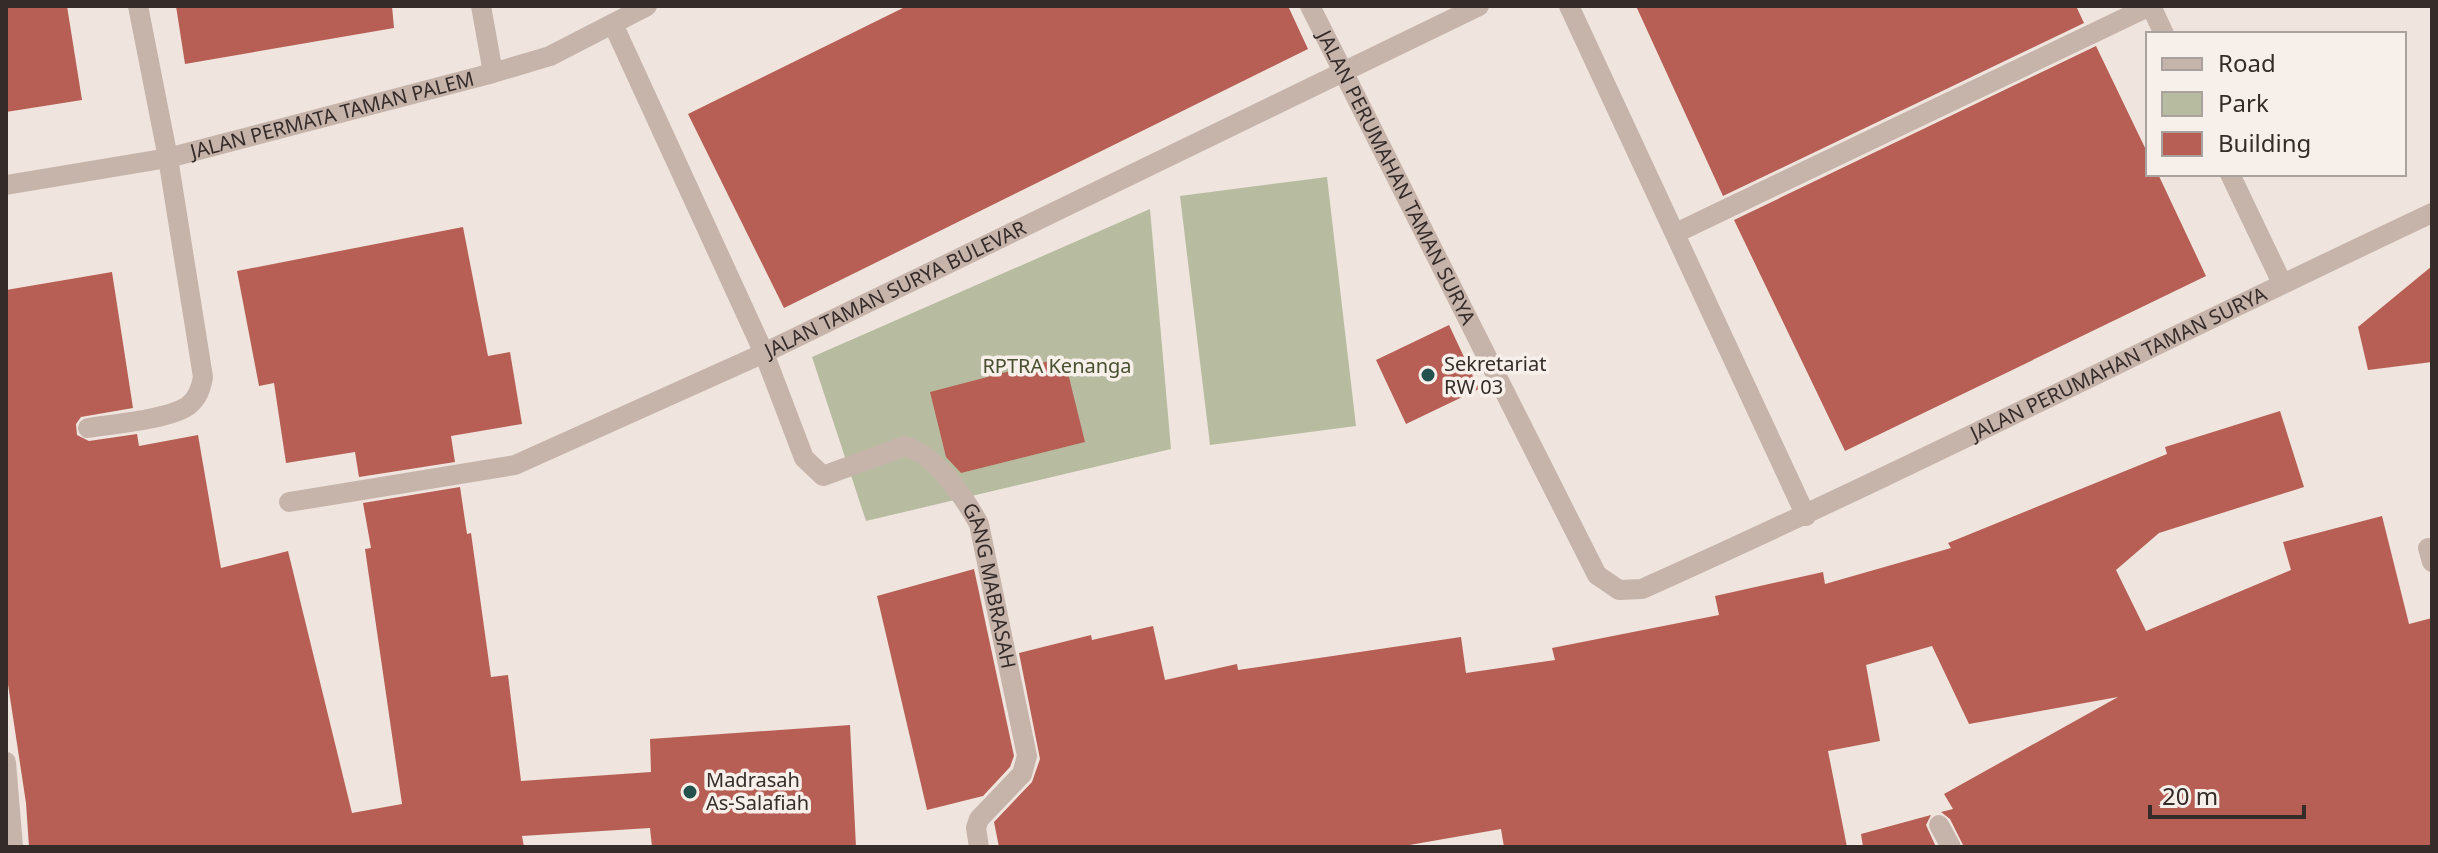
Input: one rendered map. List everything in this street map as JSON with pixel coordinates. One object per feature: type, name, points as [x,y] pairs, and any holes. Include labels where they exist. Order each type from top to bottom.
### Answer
[{"type":"street","points":[[88,428],[178,412],[191,404],[200,392],[203,377],[168,158],[138,6]]},
{"type":"street","points":[[481,6],[493,73]]},
{"type":"street","name":"JALAN PERMATA TAMAN PALEM","points":[[6,185],[168,158],[493,73],[550,56],[647,6]]},
{"type":"street","name":"JALAN PERUMAHAN TAMAN SURYA","points":[[1310,6],[1597,575],[1619,590],[1642,589],[1806,516],[2432,213]]},
{"type":"street","name":"JALAN TAMAN SURYA BULEVAR","points":[[289,502],[515,465],[764,353],[1479,6]]},
{"type":"street","points":[[1569,6],[1806,516]]},
{"type":"street","points":[[1676,233],[2150,6],[2163,32]]},
{"type":"street","points":[[613,24],[764,353]]},
{"type":"street","points":[[2231,176],[2282,283]]},
{"type":"street","name":"GANG MABRASAH","points":[[764,353],[804,458],[823,476],[905,446],[917,450],[958,490],[979,524],[1027,756],[1022,774],[979,819],[976,828],[979,847]]},
{"type":"street","points":[[6,762],[13,847]]},
{"type":"street","points":[[1939,825],[1951,847]]},
{"type":"green space","points":[[1327,177],[1356,426],[1210,445],[1180,196]]},
{"type":"green space","name":"RPTRA Kenanga","points":[[1150,209],[1171,449],[866,521],[812,357]]},
{"type":"building","points":[[6,6],[67,6],[82,100],[6,112]]},
{"type":"building","points":[[176,6],[392,6],[394,28],[185,64]]},
{"type":"building","points":[[907,6],[1288,6],[1308,49],[784,308],[688,114]]},
{"type":"building","points":[[1636,6],[2076,6],[2084,23],[1723,196]]},
{"type":"building","points":[[2096,46],[2146,150],[2146,176],[2159,176],[2206,276],[1845,451],[1734,220]]},
{"type":"building","points":[[463,227],[488,356],[510,352],[522,424],[451,436],[455,462],[359,477],[355,452],[286,463],[274,383],[259,386],[237,271]]},
{"type":"building","points":[[2432,266],[2432,362],[2368,370],[2358,327]]},
{"type":"building","points":[[112,272],[133,408],[81,417],[76,424],[77,435],[89,441],[137,434],[139,446],[198,435],[221,568],[288,551],[352,813],[402,804],[365,549],[371,548],[363,503],[460,487],[467,534],[471,533],[491,677],[508,675],[521,781],[651,772],[650,739],[850,725],[856,847],[652,847],[650,828],[522,836],[524,847],[29,847],[26,803],[6,671],[6,290]]},
{"type":"building","name":"Sekretariat RW 03","points":[[1449,325],[1479,389],[1406,424],[1376,360]]},
{"type":"building","points":[[1064,357],[1085,442],[961,473],[946,457],[930,392]]},
{"type":"building","points":[[2280,411],[2304,487],[2159,533],[2116,570],[2146,631],[2291,570],[2283,542],[2382,516],[2409,624],[2432,618],[2432,847],[1964,847],[1950,819],[1941,812],[1953,809],[1944,794],[2118,697],[1969,724],[1932,646],[1866,665],[1880,741],[1828,751],[1847,847],[1504,847],[1501,829],[1398,847],[999,847],[994,822],[1032,782],[1040,759],[1019,653],[1091,635],[1092,640],[1153,626],[1165,680],[1237,664],[1238,670],[1461,637],[1466,673],[1555,660],[1552,648],[1719,615],[1715,596],[1823,572],[1825,584],[1951,548],[1948,543],[2167,454],[2165,447]]},
{"type":"building","points":[[974,569],[1014,756],[1010,767],[983,796],[927,810],[877,596]]},
{"type":"building","points":[[1931,815],[1926,825],[1936,847],[1863,847],[1861,834]]},
{"type":"place","name":"Sekretariat RW 03","points":[[1428,375]]},
{"type":"place","name":"Madrasah As-Salafiah","points":[[690,792]]}]
